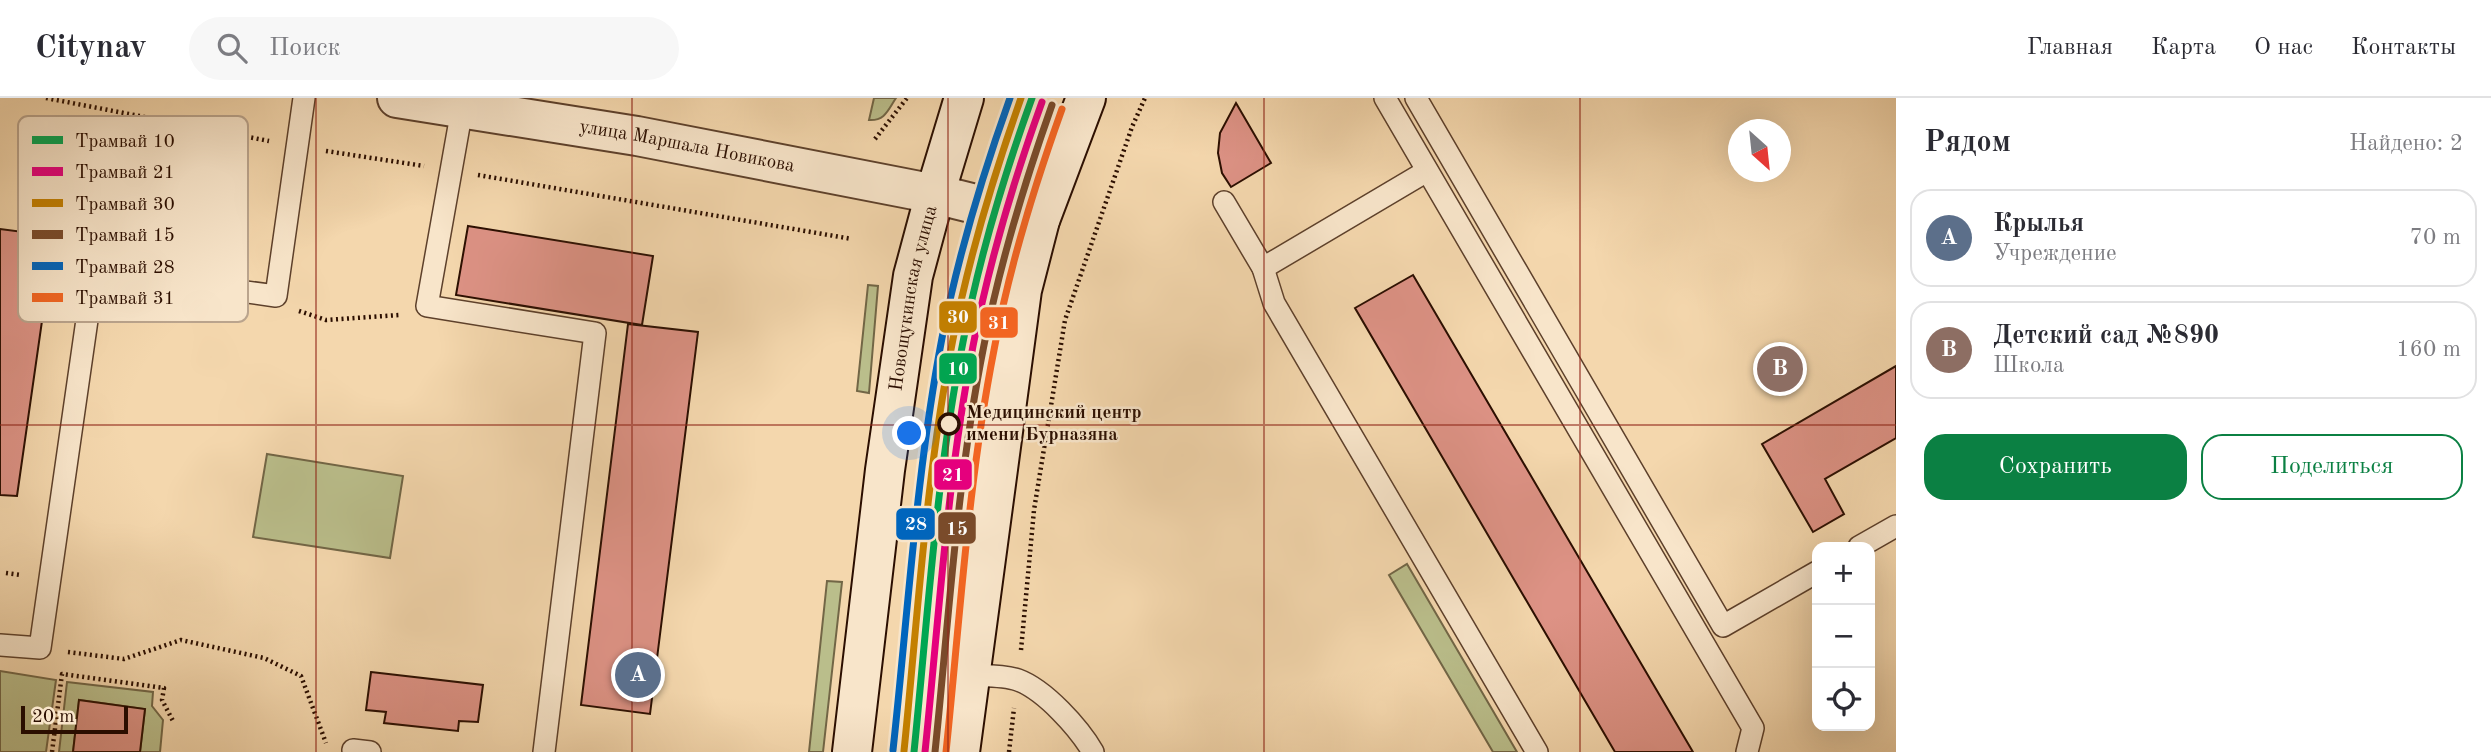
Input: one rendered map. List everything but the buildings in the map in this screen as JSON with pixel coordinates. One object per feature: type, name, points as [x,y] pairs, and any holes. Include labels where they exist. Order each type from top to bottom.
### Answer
[{"type":"main road","name":"улица Маршала Новикова","points":[[397,98],[637,136],[935,194],[1040,220]]},
{"type":"main road","name":"Новощукинская улица","points":[[852,752],[885,470],[914,276],[964,98]]},
{"type":"main road","points":[[960,752],[968,675],[1022,290],[1040,220],[1086,98]]},
{"type":"lane","points":[[248,292],[276,296],[304,98]]},
{"type":"lane","points":[[1385,98],[1753,728],[1747,752]]},
{"type":"lane","points":[[1416,98],[1723,626],[1812,575]]},
{"type":"lane","points":[[462,109],[426,306],[595,333],[544,752]]},
{"type":"lane","points":[[1263,268],[1427,171]]},
{"type":"lane","points":[[1224,202],[1263,268],[1274,303],[1537,752]]},
{"type":"lane","points":[[0,645],[40,648],[87,322]]},
{"type":"lane","points":[[1868,542],[1896,526]]},
{"type":"lane","points":[[968,675],[1018,680],[1052,702],[1082,734],[1093,752]]},
{"type":"path","points":[[875,139],[907,98]]},
{"type":"path","points":[[1009,752],[1034,510],[1065,320],[1132,127],[1145,98]]},
{"type":"path","points":[[276,296],[291,308],[327,320],[414,314],[426,306]]},
{"type":"path","points":[[40,648],[124,659],[181,640],[264,658],[301,676],[327,746],[362,751]]},
{"type":"path","points":[[52,752],[62,674],[164,688],[162,700],[173,721]]},
{"type":"green space","points":[[874,98],[896,98],[882,117],[869,120]]},
{"type":"green space","points":[[868,285],[878,286],[869,393],[857,391]]},
{"type":"green space","points":[[267,454],[403,476],[390,558],[253,537]]},
{"type":"green space","points":[[1407,564],[1517,752],[1493,752],[1389,575]]},
{"type":"green space","points":[[827,581],[842,582],[823,752],[809,752]]},
{"type":"green space","points":[[0,671],[56,680],[46,752],[0,752]]},
{"type":"green space","points":[[67,682],[153,692],[152,706],[163,720],[160,752],[140,752],[145,709],[79,700],[73,752],[59,752]]},
{"type":"tram line","name":"28","points":[[893,750],[925,440],[942,338],[955,277],[1010,98]]},
{"type":"tram line","name":"30","points":[[904,751],[924,544],[944,390],[959,308],[974,248],[1021,98]]},
{"type":"tram line","name":"10","points":[[914,752],[934,546],[954,393],[984,249],[1032,98]]},
{"type":"tram line","name":"21","points":[[925,752],[944,549],[964,396],[986,284],[1021,162],[1042,102]]},
{"type":"tram line","name":"15","points":[[935,752],[955,548],[975,395],[990,314],[1005,254],[1052,105]]},
{"type":"tram line","name":"31","points":[[946,752],[965,550],[994,350],[1023,228],[1062,109]]},
{"type":"place","name":"Детский сад №890","points":[[1780,369]]},
{"type":"place","name":"Медицинский центр имени Бурназяна","points":[[949,424]]},
{"type":"place","name":"Крылья","points":[[638,675]]}]
